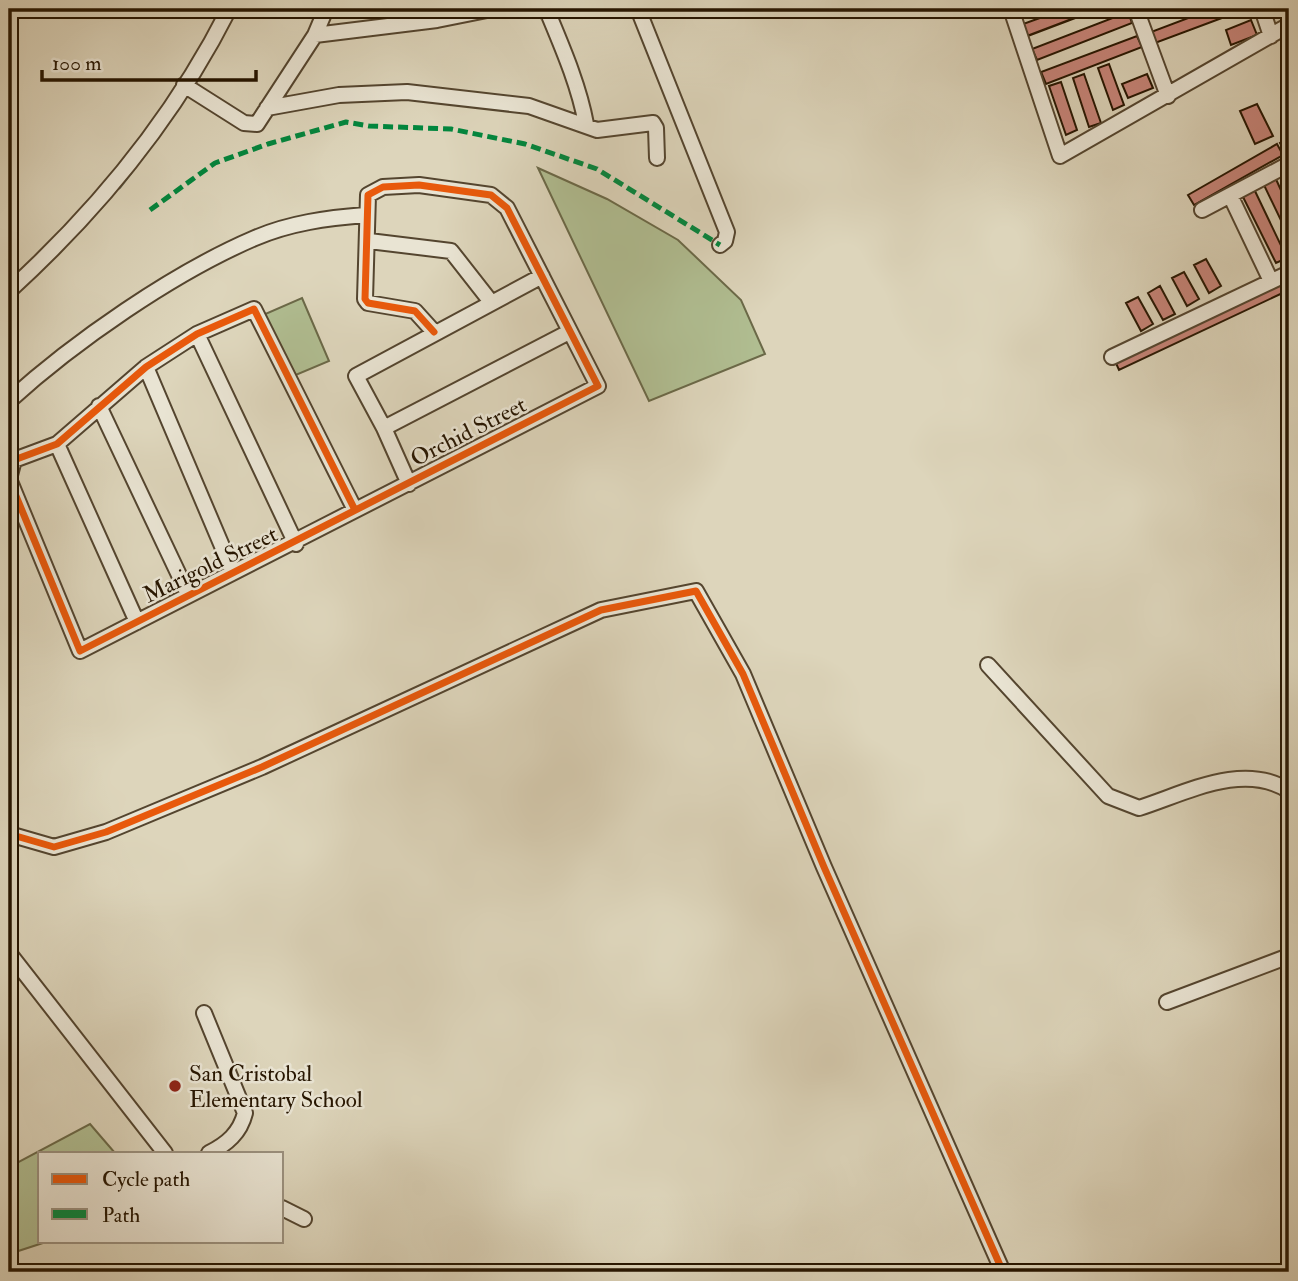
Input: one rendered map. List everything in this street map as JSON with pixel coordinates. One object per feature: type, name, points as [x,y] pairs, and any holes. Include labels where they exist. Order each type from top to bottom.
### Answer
[{"type":"street","points":[[9,291],[68,236],[102,199],[184,85],[229,9]]},
{"type":"street","points":[[184,85],[252,125],[257,124],[316,35],[326,9]]},
{"type":"street","points":[[316,35],[437,20],[492,9]]},
{"type":"street","points":[[540,9],[548,13],[554,27],[583,104],[586,124]]},
{"type":"street","points":[[638,9],[727,232],[725,241],[720,246]]},
{"type":"street","points":[[1011,9],[1060,156],[1289,25]]},
{"type":"street","points":[[1136,9],[1168,96]]},
{"type":"street","points":[[1262,9],[1271,36]]},
{"type":"street","points":[[267,108],[339,95],[407,92],[530,106],[597,130],[615,130],[653,123],[656,128],[657,158]]},
{"type":"street","points":[[1202,210],[1289,164]]},
{"type":"street","points":[[384,428],[569,332],[507,208],[491,195],[419,186],[383,187],[368,195],[365,215],[369,241],[365,299],[368,303],[415,312],[434,332]]},
{"type":"street","points":[[1230,195],[1271,281]]},
{"type":"street","points":[[9,401],[49,364],[187,274],[256,238],[313,220],[365,215]]},
{"type":"street","points":[[369,241],[451,251],[491,302]]},
{"type":"street","points":[[1112,357],[1289,273]]},
{"type":"street","points":[[409,484],[384,428],[356,376],[542,275]]},
{"type":"street","points":[[11,457],[57,444],[146,366],[197,334],[254,309],[355,510]]},
{"type":"street","name":"Orchid Street","points":[[355,510],[598,386],[569,332]]},
{"type":"street","points":[[197,334],[296,544]]},
{"type":"street","points":[[146,366],[233,572]]},
{"type":"street","points":[[99,407],[188,594]]},
{"type":"street","points":[[57,444],[136,622]]},
{"type":"street","name":"Marigold Street","points":[[11,457],[9,479],[80,651],[188,594],[296,544],[355,510]]},
{"type":"street","points":[[9,834],[54,847],[106,832],[262,768],[601,610],[696,591],[743,674],[824,867],[1003,1272]]},
{"type":"street","points":[[988,665],[1108,796],[1126,805],[1139,808],[1245,776],[1273,780],[1289,791]]},
{"type":"street","points":[[9,953],[163,1152]]},
{"type":"street","points":[[1167,1002],[1289,956]]},
{"type":"street","points":[[204,1013],[245,1113],[242,1126],[227,1149]]},
{"type":"street","points":[[284,1209],[304,1219]]},
{"type":"green space","points":[[538,168],[607,199],[678,240],[741,300],[765,354],[649,401]]},
{"type":"green space","points":[[302,298],[329,361],[291,377],[263,315]]},
{"type":"green space","points":[[90,1124],[114,1152],[38,1152],[38,1242],[46,1242],[9,1254],[9,1167]]},
{"type":"building","points":[[1064,9],[1098,9],[1027,36],[1023,24]]},
{"type":"building","points":[[1065,9],[1099,9],[1028,36],[1023,24]]},
{"type":"building","points":[[1144,9],[1171,9],[1148,17]]},
{"type":"building","points":[[1212,9],[1246,9],[1155,43],[1151,32]]},
{"type":"building","points":[[1128,12],[1132,23],[1037,60],[1032,49]]},
{"type":"building","points":[[1251,20],[1257,35],[1231,45],[1226,30]]},
{"type":"building","points":[[1137,36],[1142,47],[1046,84],[1041,72]]},
{"type":"building","points":[[1109,64],[1124,105],[1113,110],[1098,68]]},
{"type":"building","points":[[1084,74],[1101,123],[1089,127],[1073,78]]},
{"type":"building","points":[[1147,74],[1153,88],[1128,98],[1122,84]]},
{"type":"building","points":[[1061,82],[1077,130],[1066,135],[1049,86]]},
{"type":"building","points":[[1257,104],[1273,136],[1255,144],[1240,111]]},
{"type":"building","points":[[1289,138],[1289,152],[1286,154],[1280,143]]},
{"type":"building","points":[[1277,144],[1283,155],[1194,205],[1188,195]]},
{"type":"building","points":[[1275,177],[1289,208],[1289,237],[1263,183]]},
{"type":"building","points":[[1254,189],[1287,258],[1276,263],[1242,195]]},
{"type":"building","points":[[1206,259],[1221,286],[1209,293],[1194,265]]},
{"type":"building","points":[[1184,272],[1199,299],[1187,306],[1172,278]]},
{"type":"building","points":[[1289,277],[1289,290],[1119,370],[1115,361]]},
{"type":"building","points":[[1160,286],[1175,314],[1163,320],[1148,293]]},
{"type":"building","points":[[1138,297],[1153,324],[1141,331],[1126,303]]},
{"type":"waterway","points":[[119,187],[133,169]]},
{"type":"waterway","points":[[79,231],[106,201]]},
{"type":"marked path","points":[[150,210],[215,163],[268,144],[346,122],[369,126],[451,129],[525,144],[597,169],[720,245]]},
{"type":"cycle path","points":[[355,510],[254,309],[197,334],[146,367],[57,444],[14,460],[9,479],[80,651],[598,386],[507,208],[491,195],[419,185],[383,187],[368,195],[365,299],[368,303],[415,311],[434,332]]},
{"type":"cycle path","points":[[9,834],[54,847],[106,832],[262,767],[601,610],[696,591],[743,674],[824,867],[1003,1272]]},
{"type":"place","name":"San Cristobal Elementary School","points":[[175,1086]]}]
